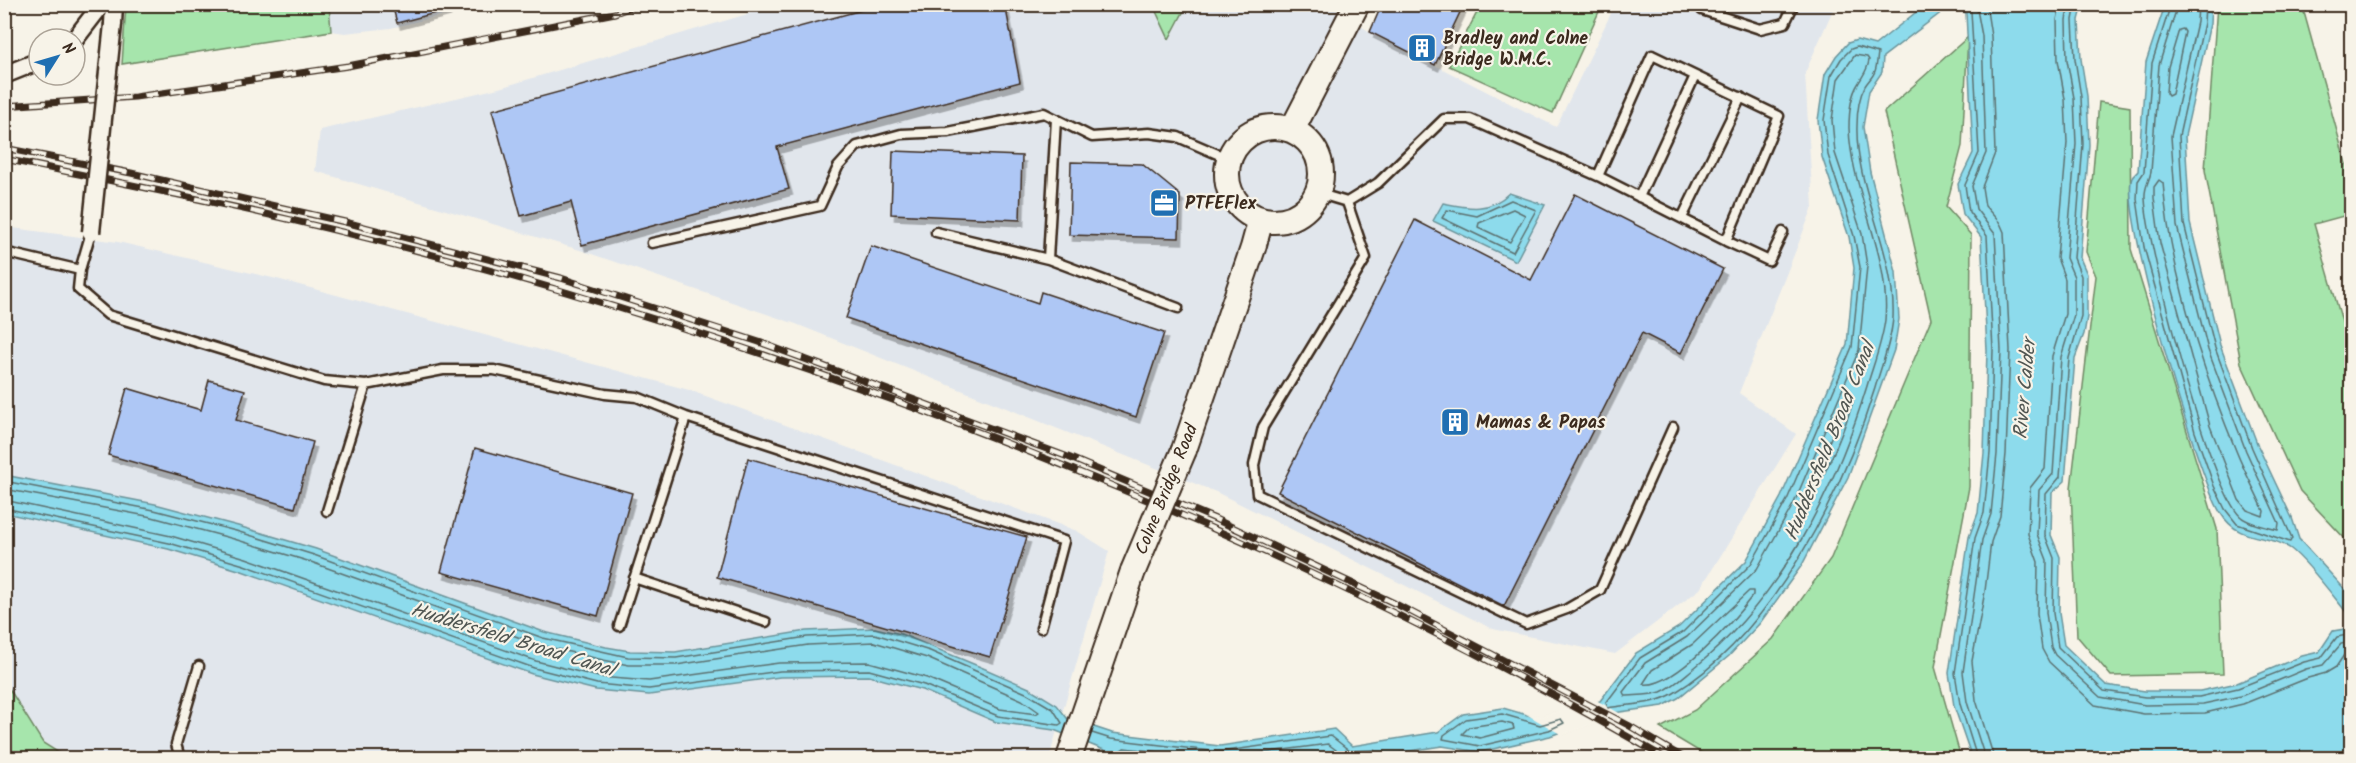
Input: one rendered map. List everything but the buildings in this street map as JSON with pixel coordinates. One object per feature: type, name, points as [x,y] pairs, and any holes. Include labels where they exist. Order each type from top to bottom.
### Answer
[{"type":"main road","points":[[1292,130],[1357,4]]},
{"type":"main road","points":[[1272,127],[1292,130],[1312,147],[1319,161],[1321,177],[1317,193],[1310,204],[1293,216],[1274,221],[1261,219],[1247,213],[1232,196],[1226,174],[1229,159],[1235,146],[1245,136],[1258,129],[1272,127]]},
{"type":"main road","name":"Colne Bridge Road","points":[[1069,759],[1133,571],[1184,450],[1254,248],[1261,219]]},
{"type":"street","points":[[84,27],[102,4]]},
{"type":"street","points":[[91,232],[114,4]]},
{"type":"street","points":[[4,75],[27,66]]},
{"type":"lane","points":[[1702,10],[1760,29],[1785,22],[1794,4]]},
{"type":"lane","points":[[1598,176],[1652,55],[1779,116],[1726,241]]},
{"type":"lane","points":[[1639,197],[1695,75]]},
{"type":"lane","points":[[1682,218],[1741,98]]},
{"type":"lane","points":[[652,243],[820,206],[838,167],[857,146],[902,134],[948,132],[1044,113],[1092,137],[1149,133],[1178,137],[1229,159]]},
{"type":"lane","points":[[1048,259],[1056,119]]},
{"type":"lane","points":[[1317,193],[1347,202],[1378,183],[1444,119],[1470,119],[1598,176],[1769,261],[1783,232]]},
{"type":"lane","points":[[1347,202],[1366,258],[1263,428],[1254,465],[1257,494],[1526,624],[1567,609],[1600,590],[1673,427]]},
{"type":"lane","points":[[91,232],[80,270],[78,290],[108,315],[324,381],[366,385],[443,370],[494,370],[604,394],[637,397],[686,417],[1064,541],[1041,628]]},
{"type":"lane","points":[[936,232],[1048,259],[1178,309]]},
{"type":"lane","points":[[4,252],[80,270]]},
{"type":"lane","points":[[327,511],[366,385]]},
{"type":"lane","points":[[619,626],[686,417]]},
{"type":"lane","points":[[634,578],[766,622]]},
{"type":"lane","points":[[180,759],[176,744],[199,666]]},
{"type":"shaded area","points":[[329,5],[483,5],[391,28],[345,33],[331,31]]},
{"type":"shaded area","points":[[778,5],[1334,5],[1333,8],[1370,32],[1556,127],[1615,5],[1835,5],[1805,73],[1813,207],[1739,393],[1796,434],[1700,589],[1615,654],[1493,629],[1216,492],[796,324],[580,250],[315,171],[320,130],[499,88]]},
{"type":"shaded area","points":[[5,227],[118,242],[277,279],[689,390],[1077,531],[1109,551],[1050,755],[1058,758],[67,758],[44,743],[5,682]]},
{"type":"shaded area","points":[[1589,751],[1602,758],[1540,758]]},
{"type":"green space","points":[[126,5],[329,5],[331,31],[122,64]]},
{"type":"green space","points":[[1153,5],[1187,5],[1169,39]]},
{"type":"green space","points":[[1481,5],[1602,5],[1553,113],[1449,66]]},
{"type":"green space","points":[[2217,5],[2302,5],[2351,182],[2351,214],[2314,224],[2351,353],[2351,545],[2300,491],[2241,363],[2205,170]]},
{"type":"green space","points":[[1968,37],[1962,146],[1946,207],[1971,235],[1969,487],[1935,667],[1961,758],[1710,758],[1660,728],[1695,710],[1773,639],[1831,558],[1931,319],[1884,112]]},
{"type":"green space","points":[[2099,102],[2130,107],[2131,249],[2217,529],[2223,674],[2111,676],[2077,636],[2071,488],[2096,276],[2086,252]]},
{"type":"green space","points":[[5,682],[43,743],[67,758],[5,758]]},
{"type":"water","name":"Huddersfield Broad Canal","points":[[1925,5],[1951,5],[1883,57],[1882,72],[1869,91],[1863,127],[1870,172],[1896,272],[1899,319],[1894,350],[1848,477],[1802,565],[1760,623],[1729,656],[1678,698],[1663,706],[1613,713],[1550,736],[1480,752],[1442,746],[1364,758],[1111,758],[1104,750],[1054,730],[996,722],[922,690],[869,676],[780,677],[649,695],[596,690],[532,674],[242,571],[168,549],[5,513],[4,475],[155,504],[316,549],[544,632],[630,651],[675,652],[806,631],[875,628],[901,634],[1029,688],[1057,705],[1067,718],[1112,733],[1220,746],[1334,729],[1352,746],[1438,732],[1463,714],[1503,708],[1541,719],[1600,701],[1636,653],[1679,627],[1746,561],[1781,497],[1847,345],[1854,268],[1849,237],[1822,157],[1818,120],[1825,74],[1836,56],[1848,43],[1857,40],[1875,45]]},
{"type":"water","name":"River Calder","points":[[1952,5],[2083,5],[2079,20],[2081,59],[2087,96],[2089,145],[2080,258],[2087,274],[2087,317],[2084,334],[2075,358],[2065,481],[2052,493],[2051,535],[2060,557],[2059,613],[2064,645],[2106,685],[2145,691],[2200,691],[2237,683],[2302,656],[2319,652],[2333,631],[2351,628],[2351,752],[2334,758],[1972,758],[1954,706],[1949,673],[1969,537],[1978,513],[1984,453],[1987,350],[1981,237],[1963,214],[1958,184],[1973,153],[1966,13]]},
{"type":"water","points":[[2165,5],[2211,5],[2210,24],[2185,136],[2190,223],[2220,345],[2258,446],[2292,518],[2299,539],[2351,596],[2351,618],[2314,572],[2291,549],[2273,541],[2245,534],[2228,522],[2220,512],[2209,489],[2179,399],[2148,289],[2131,200],[2132,178],[2138,171],[2146,62]]},
{"type":"water","points":[[1509,193],[1545,205],[1516,261],[1433,221],[1443,203],[1470,207],[1486,206],[1494,204]]},
{"type":"pier","points":[[1596,700],[1621,714],[1562,735],[1526,714],[1541,716]]},
{"type":"railway","points":[[4,106],[135,97],[348,66],[615,13],[639,4]]},
{"type":"railway","points":[[4,148],[131,173],[345,222],[561,278],[759,342],[1068,457],[1213,518],[1394,603],[1628,725],[1684,758]]},
{"type":"railway","points":[[4,159],[214,202],[491,270],[701,334],[844,382],[1126,491],[1265,552],[1402,617],[1535,685],[1665,758]]},
{"type":"place","name":"Bradley and Colne Bridge W.M.C.","points":[[1422,48]]},
{"type":"place","name":"PTFEFlex","points":[[1164,203]]},
{"type":"place","name":"Mamas & Papas","points":[[1455,422]]}]
